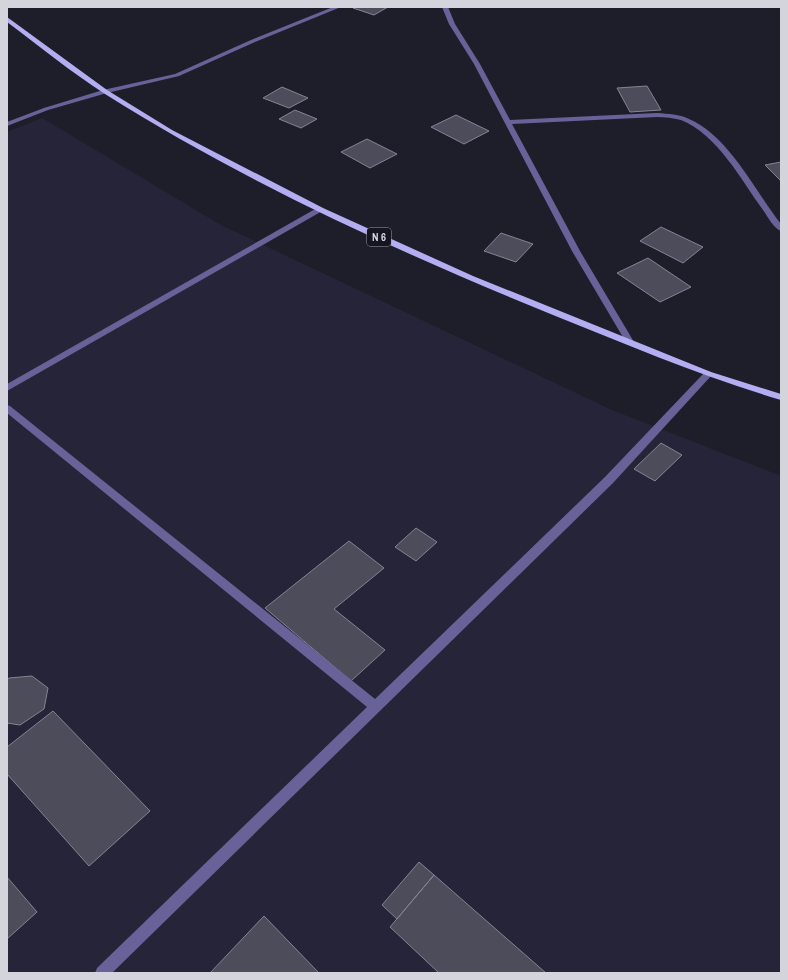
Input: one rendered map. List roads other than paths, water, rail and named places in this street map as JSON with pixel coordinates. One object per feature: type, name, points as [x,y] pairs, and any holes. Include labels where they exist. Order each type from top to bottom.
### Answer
[{"type":"main road","name":"N 6","points":[[7,19],[105,91],[170,131],[320,210],[470,278],[708,374],[781,397]]},
{"type":"street","points":[[7,124],[46,109],[105,91],[178,75],[253,41],[338,7]]},
{"type":"street","points":[[445,7],[452,24],[477,64],[576,251],[630,342]]},
{"type":"street","points":[[507,122],[543,122],[660,116],[685,119],[697,126],[722,149],[740,171],[766,211],[781,229]]},
{"type":"street","points":[[7,388],[320,210]]},
{"type":"street","points":[[102,973],[609,480],[708,374]]},
{"type":"street","points":[[7,408],[375,706]]}]
